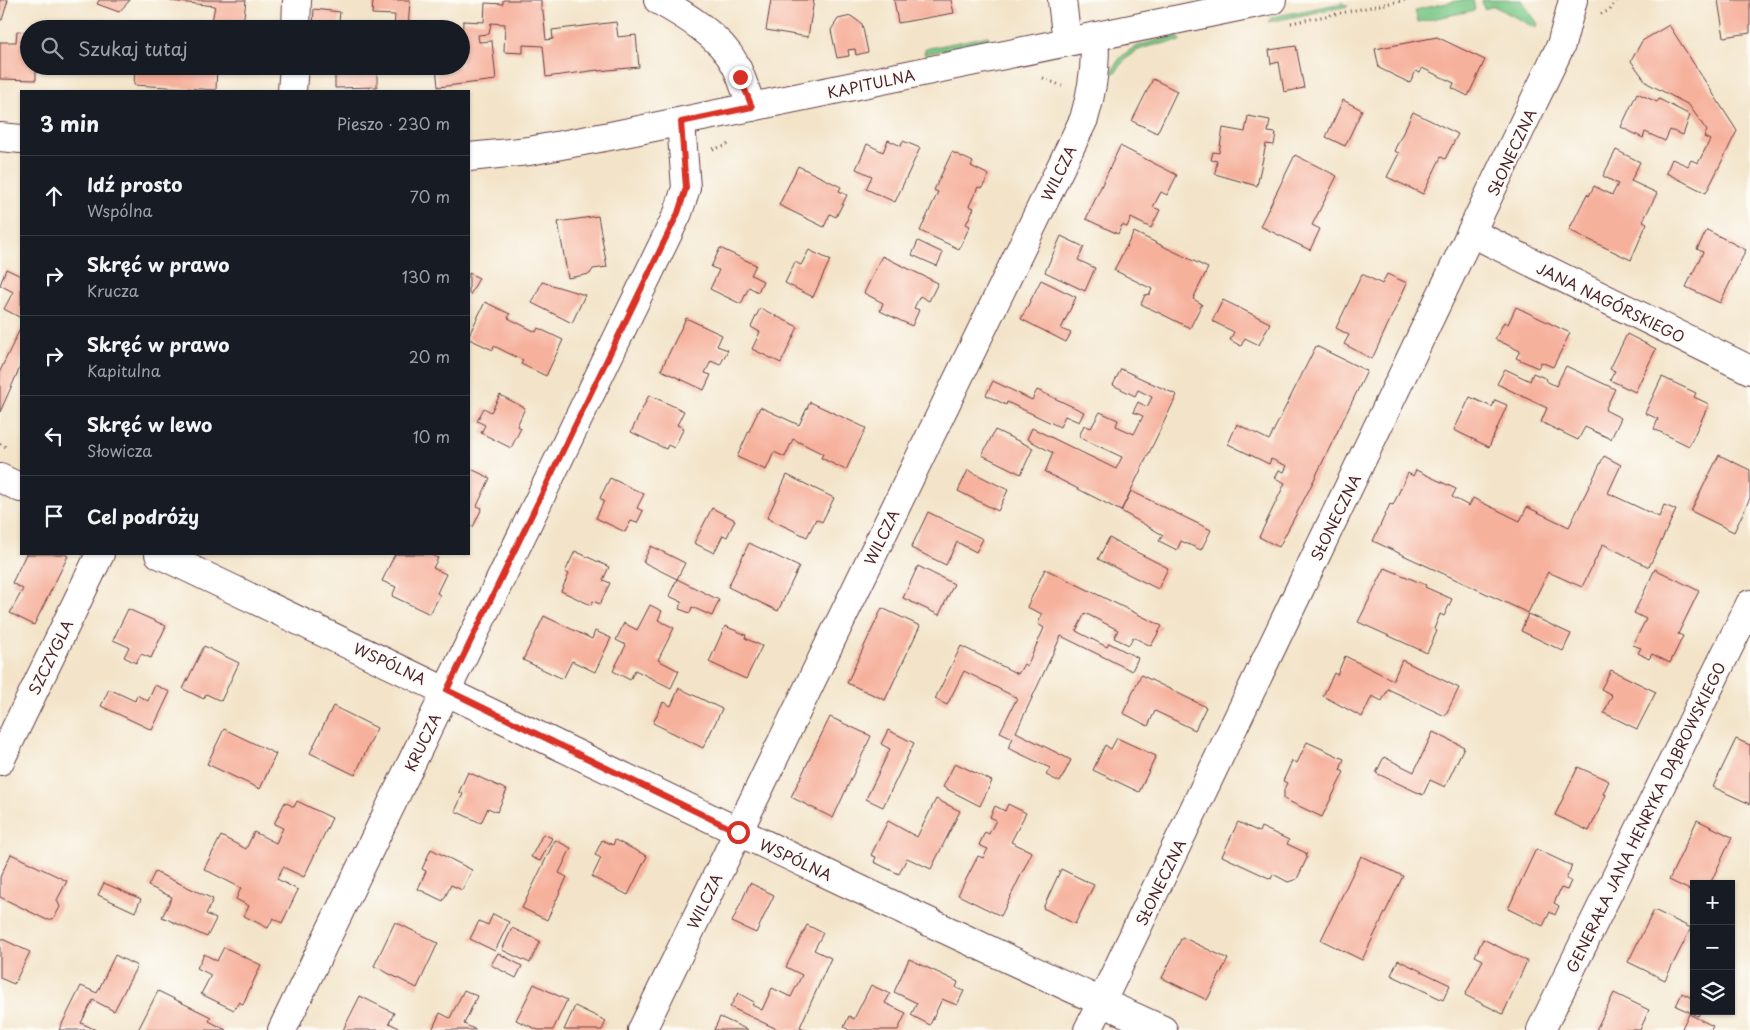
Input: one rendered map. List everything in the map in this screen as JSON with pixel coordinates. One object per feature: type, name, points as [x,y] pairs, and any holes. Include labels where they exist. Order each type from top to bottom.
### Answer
[{"type":"street","points":[[296,20],[297,0]]},
{"type":"street","points":[[658,0],[689,19],[729,54],[736,65],[752,107]]},
{"type":"street","points":[[1062,0],[1067,42]]},
{"type":"street","name":"KAPITULNA","points":[[470,156],[529,151],[681,122],[1094,37],[1231,4],[1272,0]]},
{"type":"street","name":"SŁONECZNA","points":[[1088,1030],[1561,45],[1573,0]]},
{"type":"street","name":"WILCZA","points":[[642,1030],[1084,119],[1093,82],[1096,54],[1094,37]]},
{"type":"street","points":[[292,90],[293,75]]},
{"type":"street","name":"KRUCZA","points":[[282,1030],[678,213],[686,188],[681,122]]},
{"type":"street","points":[[0,137],[20,139]]},
{"type":"street","name":"JANA NAGÓRSKIEGO","points":[[1472,233],[1750,370]]},
{"type":"street","points":[[0,478],[20,488]]},
{"type":"street","name":"SZCZYGLA","points":[[0,761],[100,555]]},
{"type":"street","name":"WSPÓLNA","points":[[161,555],[447,690],[738,832],[1163,1030]]},
{"type":"street","name":"GENERAŁA JANA HENRYKA DĄBROWSKIEGO","points":[[1541,1030],[1750,604]]},
{"type":"green space","points":[[1461,0],[1473,0],[1475,10],[1418,22],[1415,10]]},
{"type":"green space","points":[[1482,0],[1521,0],[1538,24],[1536,28],[1494,6],[1484,9]]},
{"type":"green space","points":[[1342,3],[1348,6],[1268,22],[1272,17]]},
{"type":"green space","points":[[988,36],[992,40],[924,54],[925,49]]},
{"type":"green space","points":[[1177,36],[1181,41],[1136,51],[1122,63],[1116,72],[1112,73],[1116,63],[1130,50],[1148,43]]},
{"type":"building","points":[[0,0],[8,0],[2,20],[0,20]]},
{"type":"building","points":[[99,0],[130,0],[119,12],[97,4]]},
{"type":"building","points":[[246,0],[244,20],[212,20],[215,6],[170,1]]},
{"type":"building","points":[[373,0],[410,0],[409,20],[395,20],[395,15],[372,14]]},
{"type":"building","points":[[503,0],[541,0],[546,40],[553,39],[552,30],[616,22],[618,37],[636,35],[639,67],[546,77],[543,46],[523,45],[523,53],[504,52],[505,24],[491,23],[489,34],[478,35],[479,42],[492,41],[496,80],[438,87],[437,75],[470,75],[470,21],[484,22],[485,3],[503,4]]},
{"type":"building","points":[[771,0],[814,0],[808,37],[766,30]]},
{"type":"building","points":[[894,0],[951,0],[954,13],[898,23]]},
{"type":"building","points":[[1718,0],[1750,0],[1750,33],[1724,37]]},
{"type":"building","points":[[314,9],[340,12],[339,20],[313,20]]},
{"type":"building","points":[[851,16],[862,24],[868,52],[856,55],[855,49],[848,50],[849,56],[837,58],[831,30],[838,19]]},
{"type":"building","points":[[1669,25],[1737,131],[1706,193],[1666,173],[1672,159],[1688,166],[1691,160],[1698,163],[1710,140],[1704,137],[1707,131],[1689,105],[1647,83],[1631,61],[1642,41]]},
{"type":"building","points":[[17,31],[20,31],[20,75],[36,75],[36,80],[0,79],[0,42],[16,42]]},
{"type":"building","points":[[1437,37],[1485,60],[1468,96],[1452,88],[1454,83],[1422,68],[1420,73],[1416,71],[1410,83],[1379,68],[1375,49]]},
{"type":"building","points":[[1296,46],[1304,88],[1284,92],[1279,62],[1271,64],[1269,50]]},
{"type":"building","points":[[135,75],[217,75],[216,90],[134,85]]},
{"type":"building","points":[[335,75],[377,75],[377,87],[335,88]]},
{"type":"building","points":[[1153,79],[1177,91],[1157,133],[1132,121]]},
{"type":"building","points":[[1637,93],[1657,102],[1659,99],[1690,115],[1683,135],[1670,130],[1665,141],[1645,132],[1643,138],[1621,127]]},
{"type":"building","points":[[1343,100],[1362,110],[1345,146],[1326,137]]},
{"type":"building","points":[[1413,112],[1458,134],[1445,159],[1441,157],[1423,194],[1387,177],[1399,153],[1394,151]]},
{"type":"building","points":[[1248,116],[1270,120],[1268,132],[1276,133],[1274,145],[1266,144],[1257,186],[1215,174],[1217,161],[1211,160],[1213,152],[1219,153],[1223,128],[1245,132]]},
{"type":"building","points":[[888,140],[901,146],[903,141],[920,148],[895,202],[866,189],[872,176],[856,169],[867,144],[883,152]]},
{"type":"building","points":[[1120,146],[1177,175],[1167,195],[1161,192],[1153,207],[1160,210],[1151,228],[1131,218],[1127,227],[1122,225],[1118,234],[1086,219]]},
{"type":"building","points":[[1616,150],[1640,162],[1631,181],[1657,193],[1643,221],[1647,223],[1631,260],[1569,230],[1587,194],[1589,196],[1594,186],[1612,195],[1618,184],[1603,176]]},
{"type":"building","points":[[952,152],[973,162],[971,166],[989,175],[982,188],[978,187],[969,206],[974,208],[966,224],[970,226],[959,249],[920,231],[938,192],[934,190]]},
{"type":"building","points":[[1295,155],[1337,176],[1312,225],[1320,229],[1310,250],[1260,226]]},
{"type":"building","points":[[798,166],[841,187],[839,191],[847,195],[836,217],[830,214],[824,227],[779,205]]},
{"type":"building","points":[[598,216],[607,267],[593,269],[590,274],[568,278],[558,222]]},
{"type":"building","points":[[1707,230],[1746,250],[1720,303],[1686,287],[1703,252],[1697,249]]},
{"type":"building","points":[[1134,232],[1208,268],[1193,299],[1202,304],[1190,328],[1141,304],[1145,295],[1150,294],[1152,289],[1114,270]]},
{"type":"building","points":[[1061,236],[1084,247],[1078,260],[1095,268],[1085,291],[1045,272]]},
{"type":"building","points":[[918,241],[943,253],[937,266],[912,255]]},
{"type":"building","points":[[720,248],[756,265],[751,275],[763,281],[758,292],[749,287],[741,304],[710,289],[719,270],[711,267]]},
{"type":"building","points":[[809,250],[830,260],[813,297],[785,283],[795,262],[801,265]]},
{"type":"building","points":[[882,256],[938,283],[929,301],[920,296],[914,308],[919,310],[912,326],[880,311],[883,303],[864,293]]},
{"type":"building","points":[[6,269],[20,276],[20,317],[4,309],[13,292],[0,285]]},
{"type":"building","points":[[470,274],[479,278],[470,295]]},
{"type":"building","points":[[1362,274],[1382,284],[1387,274],[1407,283],[1372,359],[1344,344],[1349,335],[1336,328]]},
{"type":"building","points":[[1041,280],[1076,297],[1061,329],[1071,333],[1066,342],[1021,319]]},
{"type":"building","points":[[542,282],[585,295],[572,323],[532,303]]},
{"type":"building","points":[[1223,300],[1270,323],[1259,345],[1245,338],[1241,346],[1230,340],[1234,332],[1212,321]]},
{"type":"building","points":[[485,302],[510,314],[508,318],[536,332],[538,328],[563,340],[546,376],[521,364],[523,360],[494,346],[493,350],[470,339],[470,333]]},
{"type":"building","points":[[1516,307],[1570,333],[1553,367],[1541,362],[1538,368],[1516,358],[1520,351],[1495,339],[1504,322],[1508,324]]},
{"type":"building","points":[[760,308],[798,327],[781,363],[752,349],[760,332],[751,327]]},
{"type":"building","points":[[686,318],[722,335],[717,346],[728,350],[720,365],[711,361],[705,373],[711,375],[704,390],[661,370]]},
{"type":"building","points":[[20,329],[20,367],[0,412],[0,371]]},
{"type":"building","points":[[1627,334],[1656,349],[1635,392],[1610,380],[1615,371],[1610,369]]},
{"type":"building","points":[[1316,346],[1367,371],[1279,547],[1259,537],[1285,483],[1275,478],[1279,470],[1284,472],[1287,466],[1271,459],[1269,464],[1228,444],[1237,424],[1269,440]]},
{"type":"building","points":[[1566,366],[1615,389],[1605,410],[1621,418],[1611,439],[1585,427],[1578,440],[1541,422],[1547,408],[1497,384],[1505,369],[1530,381],[1533,373],[1547,379],[1546,381],[1556,386]]},
{"type":"building","points":[[1121,369],[1177,395],[1121,511],[1045,472],[1053,453],[1027,439],[1032,428],[1116,469],[1122,457],[1079,437],[1084,425],[1091,428],[1100,412],[1118,420],[1116,426],[1134,434],[1143,416],[1133,412],[1138,402],[1147,407],[1152,397],[1138,390],[1135,396],[1113,385]]},
{"type":"building","points":[[1662,377],[1696,393],[1694,397],[1709,404],[1689,446],[1654,429],[1658,419],[1645,413]]},
{"type":"building","points":[[993,381],[1032,400],[1037,390],[1084,412],[1079,422],[1065,416],[1060,427],[1007,402],[1006,405],[986,395]]},
{"type":"building","points":[[500,395],[525,408],[517,426],[521,428],[511,448],[481,433],[485,425],[477,421],[484,408],[491,412]]},
{"type":"building","points":[[649,395],[684,411],[677,425],[684,428],[674,448],[668,445],[666,449],[631,432]]},
{"type":"building","points":[[1470,397],[1492,407],[1495,400],[1507,405],[1489,447],[1454,430]]},
{"type":"building","points":[[810,402],[866,428],[846,470],[821,458],[823,454],[793,439],[785,457],[774,452],[766,470],[737,457],[760,407],[799,425]]},
{"type":"building","points":[[995,430],[1033,448],[1021,474],[982,455]]},
{"type":"building","points":[[1719,455],[1750,470],[1750,498],[1734,532],[1691,511]]},
{"type":"building","points":[[1604,456],[1621,465],[1608,493],[1659,517],[1664,505],[1676,510],[1649,567],[1603,544],[1582,587],[1548,572],[1528,613],[1373,541],[1390,504],[1393,505],[1408,473],[1413,476],[1416,470],[1456,489],[1452,497],[1469,506],[1473,498],[1520,521],[1527,507],[1569,527]]},
{"type":"building","points":[[470,468],[490,478],[477,506],[482,508],[473,527],[470,526]]},
{"type":"building","points":[[968,470],[1008,490],[998,511],[958,491]]},
{"type":"building","points":[[787,475],[834,498],[822,522],[816,519],[807,537],[767,518]]},
{"type":"building","points":[[610,478],[644,494],[637,508],[643,511],[637,523],[631,521],[625,532],[596,518],[604,501],[600,498]]},
{"type":"building","points":[[1131,491],[1211,530],[1201,550],[1181,541],[1177,550],[1159,541],[1163,535],[1121,511]]},
{"type":"building","points":[[712,508],[735,520],[727,537],[723,535],[714,553],[694,543]]},
{"type":"building","points":[[928,512],[983,539],[976,552],[957,542],[946,565],[911,548]]},
{"type":"building","points":[[1109,538],[1168,568],[1158,589],[1098,559]]},
{"type":"building","points":[[749,543],[799,567],[778,611],[728,587]]},
{"type":"building","points":[[651,546],[685,563],[677,579],[643,562]]},
{"type":"building","points":[[575,551],[609,567],[603,580],[610,583],[600,604],[593,601],[591,605],[561,591],[569,574],[565,572]]},
{"type":"building","points":[[26,555],[68,556],[34,625],[10,613],[23,589],[12,583]]},
{"type":"building","points":[[395,555],[431,555],[438,558],[433,568],[446,574],[437,593],[440,595],[430,614],[392,596],[396,587],[382,581]]},
{"type":"building","points":[[918,566],[954,584],[939,615],[903,598]]},
{"type":"building","points":[[1385,568],[1426,585],[1425,587],[1452,599],[1444,616],[1440,614],[1434,629],[1437,631],[1427,653],[1358,622]]},
{"type":"building","points":[[1045,569],[1162,626],[1151,646],[1133,637],[1129,645],[1114,638],[1118,630],[1085,613],[1076,631],[1107,647],[1109,643],[1138,658],[1132,671],[1061,636],[1016,732],[1071,760],[1060,782],[1046,775],[1050,768],[1008,748],[1013,738],[1000,732],[1017,698],[964,671],[947,705],[935,699],[961,646],[1018,674],[1024,664],[1027,666],[1044,628],[1038,624],[1042,614],[1027,607]]},
{"type":"building","points":[[1655,569],[1699,591],[1678,634],[1683,636],[1670,663],[1652,654],[1649,659],[1638,653],[1641,648],[1633,645],[1646,619],[1634,613]]},
{"type":"building","points":[[677,579],[719,600],[712,616],[692,607],[690,613],[679,609],[682,602],[669,596]]},
{"type":"building","points":[[650,605],[662,611],[658,620],[674,628],[658,660],[679,671],[671,688],[635,670],[630,680],[613,671],[626,645],[616,640],[624,623],[637,630]]},
{"type":"building","points":[[882,608],[920,626],[885,700],[847,683]]},
{"type":"building","points":[[128,609],[166,626],[151,658],[141,654],[136,663],[124,657],[129,647],[113,640]]},
{"type":"building","points":[[1528,614],[1571,634],[1563,651],[1521,631]]},
{"type":"building","points":[[544,616],[592,639],[595,631],[611,638],[595,672],[572,661],[563,679],[523,660]]},
{"type":"building","points":[[725,626],[746,635],[745,638],[762,646],[746,679],[709,662]]},
{"type":"building","points":[[204,646],[239,663],[221,701],[206,694],[204,699],[183,689]]},
{"type":"building","points":[[1345,656],[1393,680],[1402,660],[1459,688],[1445,716],[1388,689],[1382,701],[1372,696],[1362,717],[1323,696],[1334,673],[1337,675]]},
{"type":"building","points":[[1611,670],[1656,692],[1637,729],[1604,713],[1612,695],[1601,689]]},
{"type":"building","points":[[1141,675],[1206,707],[1195,730],[1155,711],[1148,726],[1123,713]]},
{"type":"building","points":[[155,685],[170,692],[152,730],[101,706],[109,689],[135,701],[137,695],[148,701]]},
{"type":"building","points":[[679,688],[722,709],[703,748],[653,723],[663,702],[671,706]]},
{"type":"building","points":[[333,706],[377,728],[355,775],[310,753]]},
{"type":"building","points":[[830,717],[871,736],[833,818],[791,797]]},
{"type":"building","points":[[224,729],[276,754],[260,789],[207,764]]},
{"type":"building","points":[[888,730],[914,743],[883,807],[866,799],[890,749],[881,744]]},
{"type":"building","points":[[1433,732],[1464,747],[1445,787],[1430,780],[1423,795],[1376,773],[1384,757],[1414,772]]},
{"type":"building","points":[[1117,738],[1156,756],[1139,792],[1093,770],[1105,745],[1111,749]]},
{"type":"building","points":[[1736,739],[1750,745],[1750,804],[1713,787]]},
{"type":"building","points":[[1307,742],[1344,759],[1340,770],[1344,772],[1322,817],[1284,799],[1284,789],[1287,783],[1283,781],[1292,761],[1297,763]]},
{"type":"building","points":[[955,763],[992,781],[980,806],[943,787]]},
{"type":"building","points":[[1578,767],[1609,781],[1603,794],[1606,795],[1589,831],[1555,815]]},
{"type":"building","points":[[468,772],[507,790],[497,812],[488,808],[481,823],[455,811],[463,794],[459,792]]},
{"type":"building","points":[[936,799],[960,811],[931,869],[907,858],[899,874],[874,862],[876,857],[871,855],[888,821],[917,837]]},
{"type":"building","points":[[297,801],[332,818],[304,877],[283,867],[277,879],[298,890],[282,923],[273,918],[268,928],[244,916],[249,906],[236,899],[241,888],[204,869],[221,836],[246,849],[254,832],[276,843],[283,828],[274,824],[285,802],[294,807]]},
{"type":"building","points":[[1008,804],[1026,813],[1011,842],[1032,852],[1001,916],[958,895],[978,856],[983,858],[988,849],[979,845],[985,832],[989,834],[996,820],[990,817],[995,806],[1005,811]]},
{"type":"building","points":[[1697,820],[1732,837],[1712,880],[1690,880],[1690,890],[1669,880]]},
{"type":"building","points":[[1238,822],[1259,832],[1261,827],[1289,840],[1287,844],[1306,853],[1307,858],[1297,879],[1288,882],[1273,874],[1271,879],[1222,856]]},
{"type":"building","points":[[543,834],[552,838],[540,861],[531,857]]},
{"type":"building","points":[[555,840],[571,848],[559,873],[567,877],[547,920],[522,908]]},
{"type":"building","points":[[602,840],[613,845],[615,840],[647,856],[628,895],[592,877],[601,858],[595,855]]},
{"type":"building","points":[[431,849],[472,870],[462,890],[451,885],[443,901],[418,889],[426,871],[422,869]]},
{"type":"building","points":[[1536,849],[1572,866],[1566,879],[1571,881],[1567,890],[1561,888],[1554,903],[1559,906],[1555,915],[1550,912],[1543,926],[1508,909]]},
{"type":"building","points":[[11,854],[67,881],[57,900],[60,907],[54,918],[47,920],[0,897],[0,877]]},
{"type":"building","points":[[1361,856],[1403,876],[1362,960],[1321,940]]},
{"type":"building","points":[[1061,869],[1094,885],[1075,924],[1043,908]]},
{"type":"building","points":[[155,872],[213,899],[206,914],[216,919],[207,937],[162,917],[172,897],[148,886]]},
{"type":"building","points":[[104,883],[141,899],[135,912],[98,895]]},
{"type":"building","points":[[750,883],[774,895],[756,933],[732,922]]},
{"type":"building","points":[[1654,910],[1690,928],[1665,980],[1628,962]]},
{"type":"building","points":[[493,914],[509,922],[495,951],[470,939],[479,921],[488,925]]},
{"type":"building","points":[[395,922],[438,943],[417,988],[374,966]]},
{"type":"building","points":[[807,925],[823,933],[814,950],[831,958],[800,1027],[807,1030],[779,1030],[730,1007],[738,993],[754,1002],[752,1005],[762,1010],[772,988],[791,997],[802,975],[786,967]]},
{"type":"building","points":[[512,928],[540,941],[530,963],[502,950]]},
{"type":"building","points":[[1182,937],[1228,959],[1207,1000],[1162,978]]},
{"type":"building","points":[[0,938],[30,952],[14,984],[0,978]]},
{"type":"building","points":[[1483,939],[1527,961],[1503,1014],[1465,995],[1483,960],[1475,956]]},
{"type":"building","points":[[224,947],[261,965],[243,1004],[239,1002],[234,1010],[201,994],[211,975],[197,968],[204,954],[217,961]]},
{"type":"building","points":[[498,953],[522,966],[516,978],[491,965]]},
{"type":"building","points":[[115,955],[137,966],[114,1011],[93,1000],[81,1023],[96,1030],[59,1030],[81,986],[97,993]]},
{"type":"building","points":[[909,959],[958,982],[956,988],[964,991],[957,1005],[942,999],[930,1025],[911,1015],[917,1003],[894,992]]},
{"type":"building","points":[[1398,960],[1450,985],[1443,1000],[1391,975]]},
{"type":"building","points":[[534,984],[567,1000],[553,1030],[538,1030],[516,1020]]},
{"type":"building","points":[[871,985],[890,994],[885,1003],[906,1013],[898,1030],[849,1030],[844,1027],[849,1016],[854,1019]]},
{"type":"building","points":[[464,990],[477,996],[464,1024],[476,1030],[432,1030],[440,1013],[450,1018]]},
{"type":"building","points":[[158,991],[211,1017],[209,1021],[226,1030],[138,1030]]},
{"type":"building","points":[[1614,993],[1649,1010],[1640,1030],[1596,1030]]},
{"type":"building","points":[[1682,993],[1690,997],[1690,1012],[1676,1006]]},
{"type":"building","points":[[360,996],[394,1013],[389,1023],[399,1028],[398,1030],[343,1030]]},
{"type":"building","points":[[575,1006],[606,1021],[602,1030],[564,1030]]},
{"type":"building","points":[[1689,1014],[1713,1026],[1711,1030],[1686,1030],[1682,1028]]},
{"type":"building","points":[[720,1017],[748,1030],[714,1030]]},
{"type":"route","points":[[738,832],[447,690],[678,213],[686,188],[681,122],[752,107],[740,77]]}]
